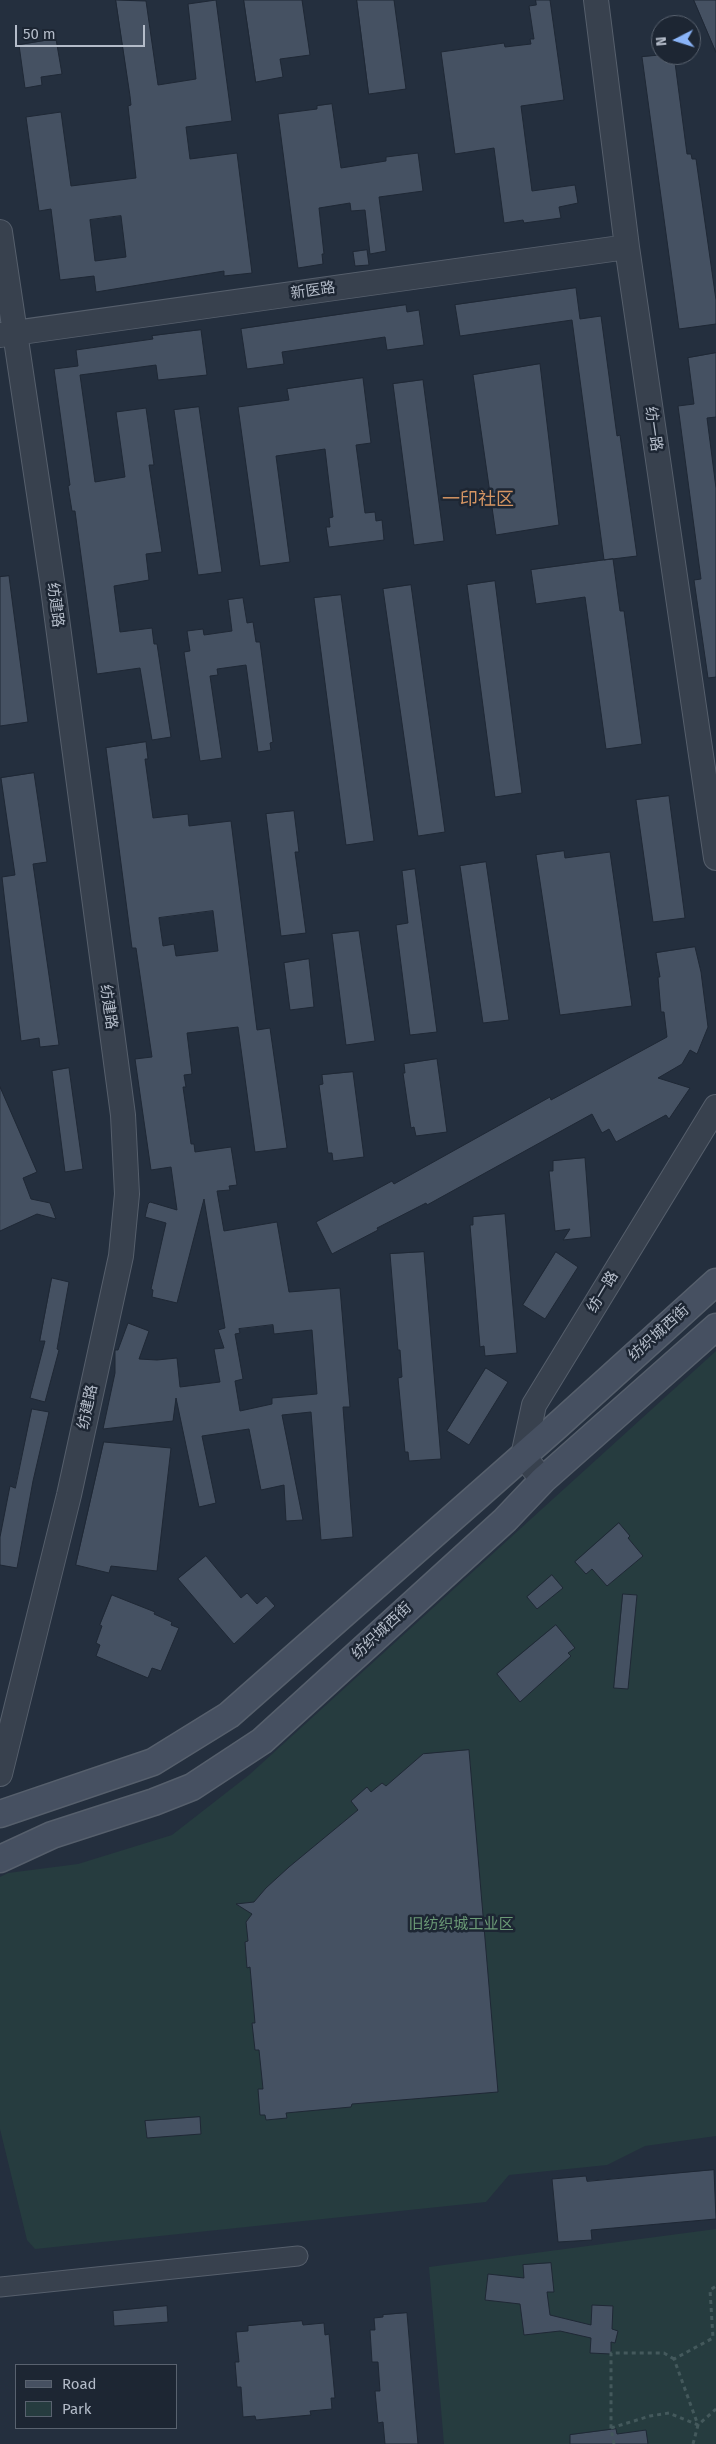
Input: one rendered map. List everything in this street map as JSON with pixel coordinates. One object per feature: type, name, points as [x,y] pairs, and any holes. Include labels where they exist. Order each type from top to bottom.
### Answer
[{"type":"main road","name":"纺织城西街","points":[[0,1814],[153,1762],[229,1715],[523,1456],[716,1282]]},
{"type":"main road","name":"纺织城西街","points":[[0,1858],[52,1835],[154,1802],[192,1787],[262,1741],[505,1520],[544,1480],[716,1327]]},
{"type":"street","name":"纺一路","points":[[596,0],[627,247],[716,858]]},
{"type":"street","name":"纺建路","points":[[0,232],[7,334],[54,591],[123,1115],[128,1194],[120,1256],[71,1486],[0,1774]]},
{"type":"street","name":"新医路","points":[[7,334],[627,247]]},
{"type":"street","name":"纺一路","points":[[523,1456],[534,1405],[716,1107]]},
{"type":"street","points":[[523,1456],[544,1480]]},
{"type":"street","points":[[0,2287],[298,2256]]},
{"type":"path","points":[[674,2359],[712,2338],[710,2290],[716,2286]]},
{"type":"path","points":[[614,2444],[611,2428],[611,2353],[664,2352],[674,2359],[698,2425]]},
{"type":"path","points":[[693,2444],[698,2425],[716,2409]]},
{"type":"path","points":[[611,2428],[650,2416],[669,2413],[698,2425]]},
{"type":"green space","name":"旧纺织城工业区","points":[[716,1351],[716,2136],[645,2146],[607,2165],[509,2175],[486,2202],[35,2249],[27,2240],[0,2129],[0,1877],[8,1873],[78,1864],[172,1835],[249,1775]]},
{"type":"green space","points":[[716,2229],[716,2444],[444,2444],[429,2267]]},
{"type":"building","points":[[116,0],[146,1],[158,85],[196,79],[188,4],[216,0],[232,121],[186,127],[190,159],[237,153],[252,273],[224,276],[224,271],[96,292],[94,276],[60,280],[51,209],[39,211],[26,117],[61,112],[71,186],[136,178],[128,106],[131,105]],"holes":[[[121,216],[126,257],[95,261],[90,220]]]},
{"type":"building","points":[[244,0],[302,0],[310,55],[280,59],[283,77],[256,82]]},
{"type":"building","points":[[357,0],[394,0],[406,89],[369,94]]},
{"type":"building","points":[[536,0],[550,0],[564,100],[521,106],[532,191],[575,185],[578,203],[559,207],[561,218],[524,223],[523,220],[504,223],[494,148],[455,154],[441,52],[504,43],[505,47],[531,44],[530,39],[534,39],[529,6],[536,5]]},
{"type":"building","points":[[694,0],[716,0],[716,52],[701,15]]},
{"type":"building","points":[[56,39],[62,74],[41,77],[42,85],[25,88],[19,45]]},
{"type":"building","points":[[651,56],[651,65],[675,65],[687,154],[691,154],[692,159],[696,159],[716,300],[716,324],[679,329],[642,57]]},
{"type":"building","points":[[332,104],[341,168],[386,161],[386,157],[418,153],[423,191],[379,197],[386,251],[370,254],[365,210],[351,211],[350,203],[319,208],[324,254],[322,254],[323,264],[298,268],[278,114],[317,109],[317,106]]},
{"type":"building","points":[[367,250],[369,265],[355,266],[353,252]]},
{"type":"building","points":[[576,288],[580,319],[601,316],[617,436],[620,435],[637,556],[604,560],[572,320],[460,336],[455,305]]},
{"type":"building","points":[[406,305],[407,312],[419,310],[424,345],[387,350],[385,337],[282,352],[284,364],[247,369],[241,329]]},
{"type":"building","points":[[201,330],[207,375],[158,380],[156,365],[80,375],[95,482],[125,477],[116,412],[146,408],[154,465],[149,465],[162,552],[146,554],[149,580],[114,586],[120,632],[152,628],[154,644],[157,644],[171,737],[152,740],[140,668],[97,674],[75,511],[72,511],[68,486],[70,485],[54,369],[78,366],[76,350],[153,339],[152,336]]},
{"type":"building","points":[[716,353],[716,417],[707,418],[716,488],[716,677],[708,678],[694,580],[701,579],[678,406],[694,404],[688,358]]},
{"type":"building","points":[[540,364],[559,525],[496,535],[473,375]]},
{"type":"building","points":[[363,378],[371,443],[356,445],[365,513],[375,512],[376,521],[382,520],[384,540],[329,547],[326,527],[330,527],[329,518],[333,517],[325,449],[276,456],[290,562],[260,566],[238,407],[289,400],[287,389]]},
{"type":"building","points":[[423,380],[444,541],[414,545],[393,384]]},
{"type":"building","points":[[199,407],[222,572],[198,575],[174,410]]},
{"type":"building","points":[[613,559],[620,611],[624,611],[642,744],[606,749],[585,597],[536,604],[531,570]]},
{"type":"building","points":[[9,576],[28,722],[0,726],[0,577]]},
{"type":"building","points":[[495,581],[522,793],[495,797],[467,585]]},
{"type":"building","points":[[411,585],[445,832],[418,836],[383,589]]},
{"type":"building","points":[[341,595],[374,841],[346,845],[314,598]]},
{"type":"building","points":[[243,598],[247,623],[253,622],[256,642],[260,642],[273,742],[270,743],[271,750],[258,752],[246,665],[217,669],[218,675],[210,676],[222,758],[200,761],[184,652],[190,651],[187,631],[203,629],[204,635],[232,631],[228,600]]},
{"type":"building","points":[[146,742],[148,759],[145,759],[153,818],[188,814],[189,826],[231,821],[257,1030],[270,1028],[287,1148],[255,1152],[238,1027],[187,1033],[192,1074],[184,1075],[186,1087],[183,1087],[191,1144],[194,1144],[195,1152],[231,1147],[237,1185],[229,1186],[230,1190],[217,1191],[224,1231],[277,1222],[289,1292],[340,1288],[350,1407],[343,1407],[353,1537],[321,1540],[311,1412],[282,1415],[303,1520],[286,1521],[284,1485],[261,1490],[249,1429],[202,1436],[216,1503],[199,1507],[176,1398],[173,1421],[103,1429],[115,1373],[115,1350],[118,1350],[128,1323],[149,1331],[139,1359],[177,1358],[180,1387],[220,1382],[214,1349],[224,1348],[218,1330],[225,1328],[204,1199],[177,1303],[152,1297],[153,1290],[151,1289],[166,1223],[145,1217],[148,1204],[150,1202],[177,1210],[171,1167],[151,1170],[135,1059],[152,1057],[136,948],[132,948],[106,748]],"holes":[[[213,911],[218,951],[176,956],[174,944],[163,946],[159,918]],[[273,1325],[274,1334],[312,1330],[317,1394],[272,1398],[272,1404],[240,1411],[235,1381],[243,1379],[235,1334],[240,1333],[239,1329]]]},
{"type":"building","points":[[34,773],[47,862],[33,864],[59,1045],[40,1047],[39,1038],[21,1041],[2,877],[15,875],[1,778]]},
{"type":"building","points":[[669,796],[685,918],[653,922],[636,800]]},
{"type":"building","points":[[294,811],[299,852],[295,852],[306,933],[281,936],[266,814]]},
{"type":"building","points":[[564,851],[565,858],[610,852],[632,1006],[560,1015],[536,855]]},
{"type":"building","points":[[486,862],[509,1020],[483,1023],[460,866]]},
{"type":"building","points":[[415,869],[437,1032],[410,1035],[396,925],[408,923],[402,871]]},
{"type":"building","points":[[359,931],[375,1041],[346,1045],[332,934]]},
{"type":"building","points":[[695,947],[701,972],[708,1027],[697,1054],[690,1050],[682,1064],[658,1078],[690,1088],[669,1119],[666,1115],[616,1142],[609,1129],[602,1133],[592,1114],[427,1205],[426,1203],[377,1228],[378,1230],[332,1254],[316,1222],[392,1181],[394,1184],[550,1097],[551,1100],[667,1037],[664,1012],[661,1012],[658,977],[660,977],[656,953]]},
{"type":"building","points":[[309,959],[314,1007],[290,1010],[284,963]]},
{"type":"building","points":[[437,1059],[447,1132],[416,1136],[414,1127],[411,1128],[403,1073],[405,1073],[404,1064]]},
{"type":"building","points":[[69,1068],[83,1169],[65,1172],[52,1071]]},
{"type":"building","points":[[353,1072],[364,1157],[333,1161],[332,1153],[328,1153],[319,1085],[323,1084],[322,1075]]},
{"type":"building","points":[[0,1087],[37,1172],[23,1178],[31,1199],[50,1203],[56,1219],[37,1214],[0,1231]]},
{"type":"building","points":[[585,1158],[591,1237],[563,1240],[570,1229],[555,1231],[549,1171],[553,1171],[553,1161]]},
{"type":"building","points":[[505,1214],[517,1353],[485,1356],[484,1346],[480,1347],[470,1225],[473,1225],[473,1217]]},
{"type":"building","points":[[424,1252],[441,1459],[409,1461],[408,1452],[405,1452],[398,1378],[402,1377],[390,1254]]},
{"type":"building","points":[[556,1252],[578,1267],[545,1319],[523,1305]]},
{"type":"building","points":[[52,1278],[69,1282],[57,1349],[59,1350],[45,1402],[30,1398],[45,1341],[40,1341]]},
{"type":"building","points":[[486,1368],[508,1382],[469,1445],[447,1431]]},
{"type":"building","points":[[32,1409],[49,1412],[33,1481],[17,1568],[0,1565],[0,1537],[10,1486],[15,1488]]},
{"type":"building","points":[[104,1442],[171,1448],[157,1571],[111,1566],[109,1573],[76,1565]]},
{"type":"building","points":[[619,1523],[630,1536],[628,1538],[643,1556],[607,1586],[592,1569],[586,1574],[575,1562]]},
{"type":"building","points":[[206,1556],[241,1598],[247,1593],[257,1604],[266,1596],[275,1606],[234,1644],[178,1579]]},
{"type":"building","points":[[552,1575],[563,1588],[537,1609],[527,1597]]},
{"type":"building","points":[[623,1594],[637,1595],[628,1689],[614,1688]]},
{"type":"building","points":[[112,1595],[155,1612],[154,1614],[172,1622],[171,1625],[179,1628],[161,1671],[152,1668],[148,1678],[96,1656],[100,1645],[96,1643],[102,1626],[100,1625]]},
{"type":"building","points":[[556,1625],[575,1648],[568,1653],[571,1656],[520,1702],[497,1674]]},
{"type":"building","points":[[469,1750],[498,2092],[352,2104],[351,2107],[286,2113],[287,2118],[266,2120],[265,2115],[260,2115],[258,2089],[263,2089],[259,2050],[255,2050],[252,2023],[255,2023],[250,1967],[247,1968],[245,1942],[248,1941],[246,1922],[252,1914],[236,1904],[254,1902],[289,1867],[358,1810],[351,1801],[367,1787],[371,1792],[382,1783],[386,1786],[423,1754]]},
{"type":"building","points":[[200,2117],[201,2134],[147,2138],[145,2121]]},
{"type":"building","points":[[714,2170],[716,2219],[591,2230],[592,2240],[558,2242],[552,2179],[586,2176],[587,2181]]},
{"type":"building","points":[[551,2263],[554,2292],[547,2292],[550,2315],[591,2325],[592,2305],[613,2306],[612,2329],[618,2331],[615,2343],[611,2342],[611,2354],[590,2353],[591,2338],[560,2331],[524,2335],[520,2304],[485,2300],[488,2274],[524,2278],[523,2265]]},
{"type":"building","points":[[167,2306],[168,2322],[114,2326],[113,2311]]},
{"type":"building","points":[[407,2313],[418,2444],[385,2444],[383,2422],[378,2423],[375,2391],[380,2391],[378,2362],[372,2362],[370,2330],[375,2330],[374,2318],[383,2317],[383,2315]]},
{"type":"building","points":[[302,2321],[303,2325],[324,2323],[325,2335],[329,2334],[335,2398],[331,2398],[332,2409],[310,2411],[311,2415],[256,2420],[255,2416],[243,2417],[241,2387],[237,2387],[235,2362],[239,2362],[236,2332],[248,2331],[248,2326]]},
{"type":"building","points":[[616,2429],[617,2434],[646,2430],[648,2444],[570,2444],[570,2435]]},
{"type":"district","name":"一印社区","points":[[478,500]]}]
